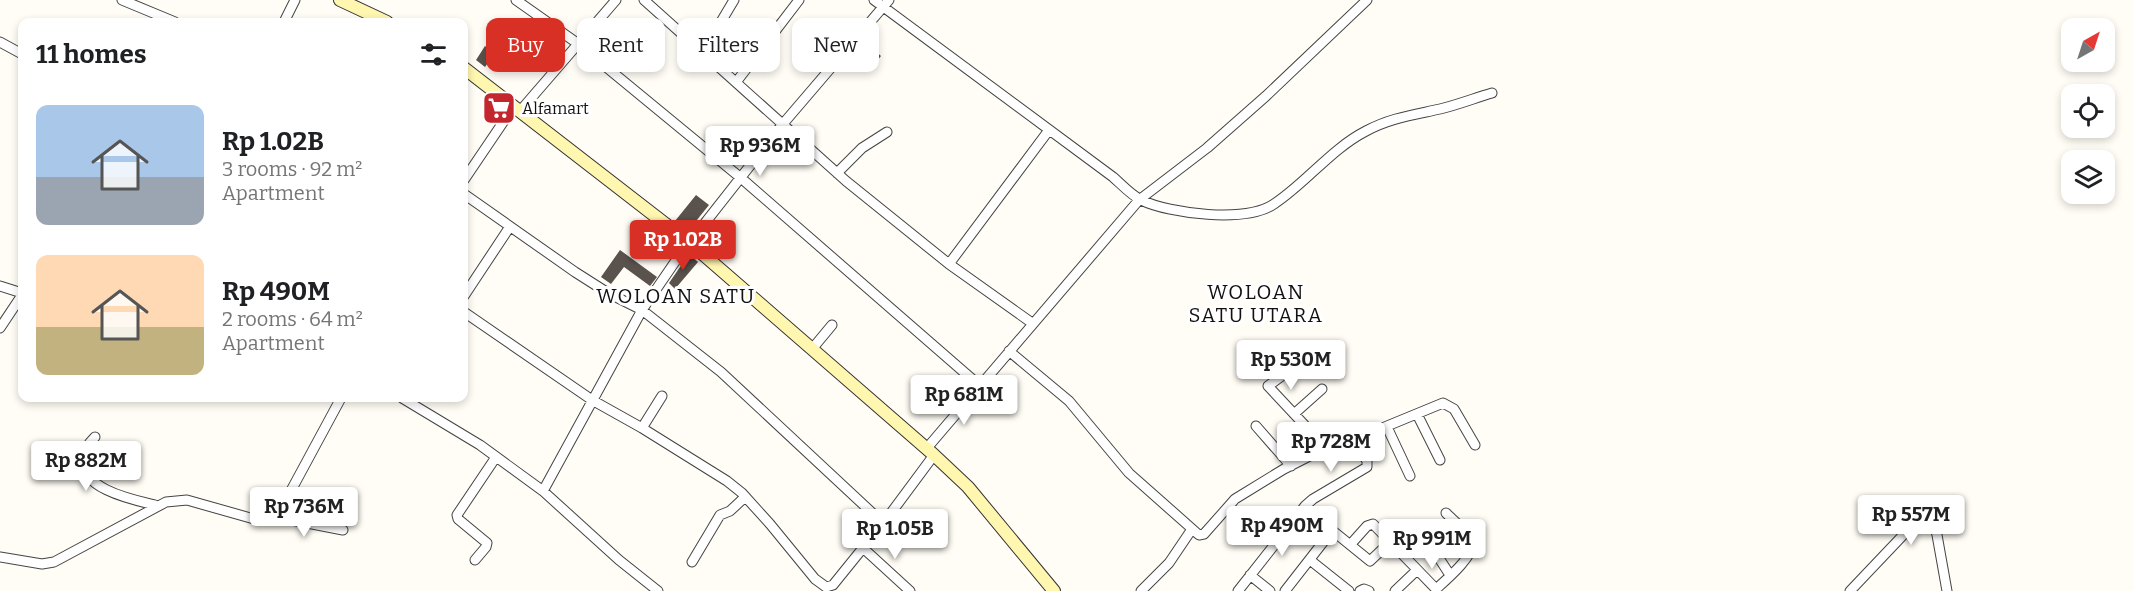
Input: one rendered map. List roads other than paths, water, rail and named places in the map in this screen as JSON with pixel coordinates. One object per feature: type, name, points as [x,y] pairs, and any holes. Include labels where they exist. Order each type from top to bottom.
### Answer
[{"type":"main road","points":[[340,0],[378,18]]},
{"type":"main road","points":[[468,71],[690,243],[931,451],[973,493],[1054,591]]},
{"type":"street","points":[[122,0],[165,18]]},
{"type":"street","points":[[286,18],[295,0]]},
{"type":"street","points":[[468,175],[517,109],[577,43],[516,0]]},
{"type":"street","points":[[600,18],[616,0]]},
{"type":"street","points":[[644,0],[677,29]]},
{"type":"street","points":[[723,18],[734,0]]},
{"type":"street","points":[[736,81],[799,0]]},
{"type":"street","points":[[874,0],[886,3],[1140,200],[1166,207],[1217,215],[1240,215],[1273,205],[1332,155],[1362,133],[1383,122],[1441,109],[1492,93]]},
{"type":"street","points":[[468,315],[592,400],[715,473],[746,497],[825,589],[833,585],[883,523],[931,451],[980,386],[1140,200],[1266,96],[1367,0]]},
{"type":"street","points":[[543,491],[642,310],[690,243],[782,125],[886,3]]},
{"type":"street","points":[[0,42],[18,52]]},
{"type":"street","points":[[612,72],[741,178],[980,386]]},
{"type":"street","points":[[726,72],[837,173],[949,264],[1032,324]]},
{"type":"street","points":[[949,264],[1049,130]]},
{"type":"street","points":[[837,173],[862,148],[886,132]]},
{"type":"street","points":[[468,197],[509,228],[608,293],[642,310],[721,372],[883,523]]},
{"type":"street","points":[[468,290],[509,228]]},
{"type":"street","points":[[0,286],[18,293]]},
{"type":"street","points":[[0,328],[18,300]]},
{"type":"street","points":[[812,349],[832,325]]},
{"type":"street","points":[[1009,351],[1069,401],[1130,473],[1199,535],[1204,534],[1235,499],[1291,466],[1326,448],[1443,403],[1454,409],[1475,446]]},
{"type":"street","points":[[1302,361],[1268,386],[1326,448]]},
{"type":"street","points":[[1294,414],[1322,389]]},
{"type":"street","points":[[642,428],[662,396]]},
{"type":"street","points":[[271,516],[287,498],[339,402]]},
{"type":"street","points":[[408,402],[496,457],[543,491],[619,560],[658,591]]},
{"type":"street","points":[[1417,414],[1440,460]]},
{"type":"street","points":[[1256,426],[1291,466]]},
{"type":"street","points":[[1387,426],[1410,476]]},
{"type":"street","points":[[95,436],[82,456],[83,464],[97,484],[112,494],[155,505]]},
{"type":"street","points":[[1238,591],[1305,506],[1366,467],[1367,461],[1353,439]]},
{"type":"street","points":[[475,560],[487,543],[464,524],[457,515],[496,457]]},
{"type":"street","points":[[692,562],[720,515],[730,511],[746,497]]},
{"type":"street","points":[[0,557],[42,564],[54,562],[166,501],[187,500],[239,517],[254,519],[271,516],[343,530]]},
{"type":"street","points":[[1350,545],[1371,524],[1436,590],[1466,559],[1472,544],[1446,513]]},
{"type":"street","points":[[1850,591],[1908,530],[1924,522],[1935,528],[1947,591]]},
{"type":"street","points":[[1141,591],[1169,563],[1192,529]]},
{"type":"street","points":[[1289,590],[1327,536],[1333,531],[1370,561],[1390,542]]},
{"type":"street","points":[[863,548],[910,591]]},
{"type":"street","points":[[1433,549],[1445,563],[1450,575]]},
{"type":"street","points":[[1310,560],[1349,591]]},
{"type":"street","points":[[1395,591],[1417,570]]},
{"type":"street","points":[[1250,575],[1270,591]]},
{"type":"street","points":[[1359,591],[1364,589],[1369,591]]},
{"type":"place","name":"Alfamart","points":[[499,108]]},
{"type":"district","name":"WOLOAN SATU","points":[[676,296]]},
{"type":"district","name":"WOLOAN SATU UTARA","points":[[1256,304]]}]
